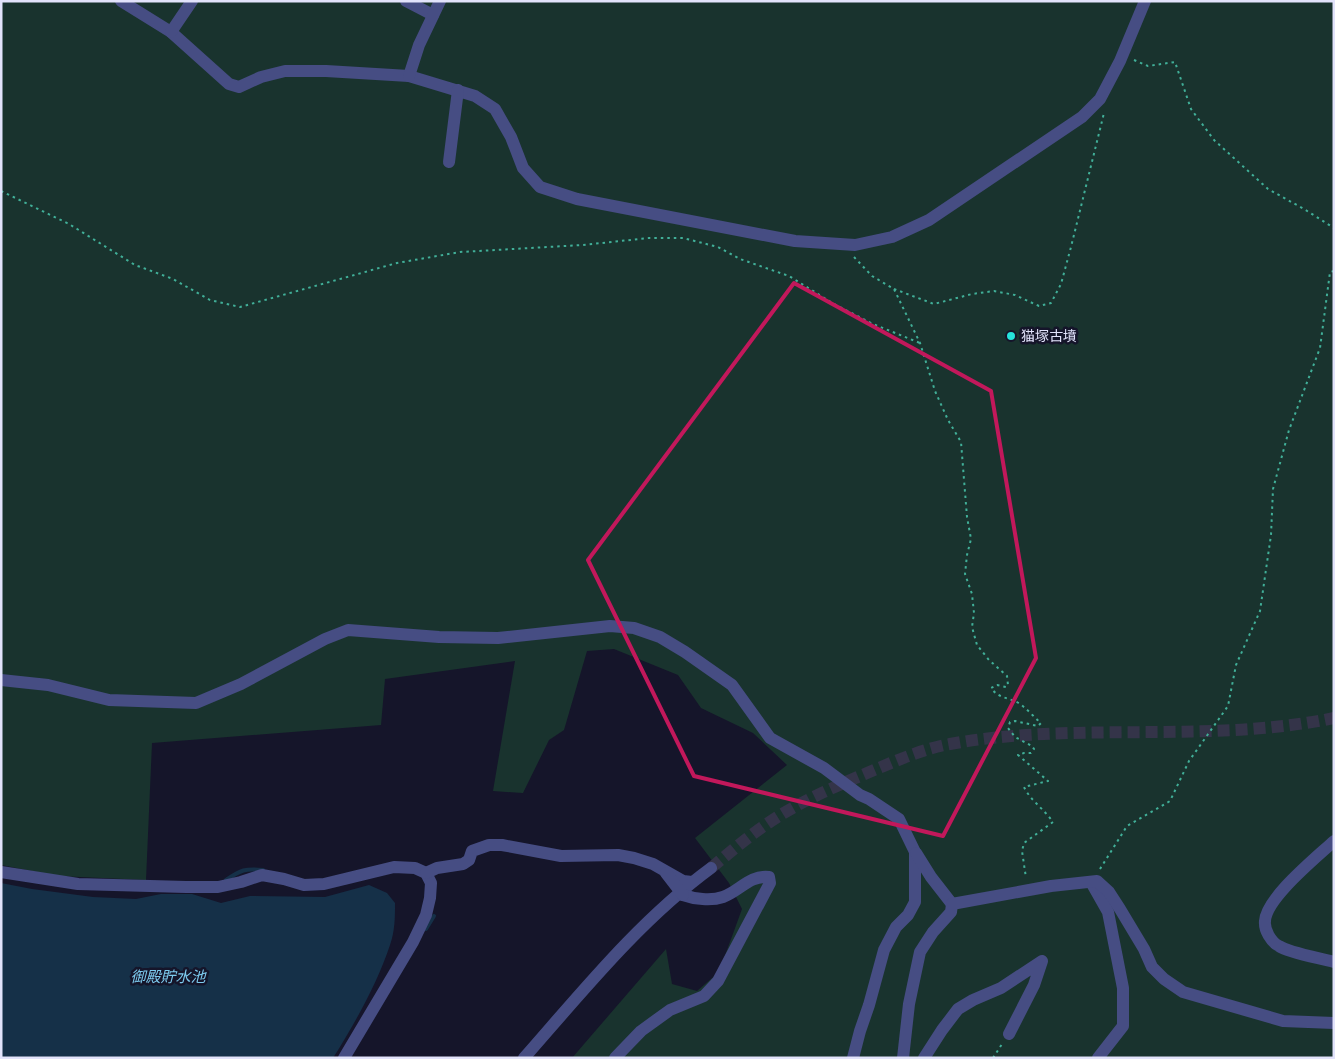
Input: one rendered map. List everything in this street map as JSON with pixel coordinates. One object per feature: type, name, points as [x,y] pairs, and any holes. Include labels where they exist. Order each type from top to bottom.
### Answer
[{"type":"street","points":[[121,1],[171,32],[229,84],[239,87],[261,77],[285,71],[326,70],[409,76],[475,96],[495,109],[511,137],[523,168],[540,187],[577,199],[794,241],[855,246],[892,237],[929,220],[1082,117],[1100,99],[1123,55],[1145,1]]},
{"type":"street","points":[[171,32],[192,1]]},
{"type":"street","points":[[406,1],[434,14]]},
{"type":"street","points":[[409,76],[419,45],[440,1]]},
{"type":"street","points":[[449,162],[458,90]]},
{"type":"street","points":[[1,680],[48,685],[109,700],[196,703],[241,684],[325,639],[348,630],[439,637],[498,638],[610,626],[634,628],[660,637],[732,685],[770,738],[824,768],[860,795],[899,819],[915,852],[952,904],[951,912],[933,932],[920,952],[909,1004],[903,1058]]},
{"type":"street","points":[[1334,841],[1276,898],[1264,922],[1271,941],[1280,947],[1291,952],[1334,962]]},
{"type":"street","points":[[426,873],[436,868],[463,864],[469,860],[472,851],[489,845],[502,845],[560,856],[618,855],[634,858],[654,864],[666,873],[683,881],[692,882]]},
{"type":"street","points":[[853,1058],[884,950],[896,927],[908,915],[915,902],[915,852]]},
{"type":"street","points":[[1,872],[78,884],[186,887],[218,887],[262,875],[304,885],[324,884],[394,868],[415,868],[426,873],[431,883],[426,915],[413,942],[344,1058]]},
{"type":"street","points":[[524,1058],[623,945],[682,889],[711,868]]},
{"type":"street","points":[[615,1058],[640,1031],[670,1010],[704,996],[718,981],[770,883],[769,877],[758,876],[722,897],[693,898],[683,896],[666,873]]},
{"type":"street","points":[[952,904],[1051,886],[1097,881],[1109,892],[1144,949],[1152,967],[1164,980],[1183,992],[1283,1021],[1334,1023]]},
{"type":"street","points":[[1091,882],[1108,912],[1123,988],[1123,1026],[1098,1058]]},
{"type":"street","points":[[924,1058],[958,1009],[972,1000],[1001,988],[1042,961],[1034,985],[1009,1034]]},
{"type":"path","points":[[1123,55],[1148,66],[1175,62],[1191,109],[1214,140],[1268,189],[1334,228]]},
{"type":"path","points":[[842,244],[872,276],[894,290],[934,304],[994,290],[1015,295],[1039,306],[1051,303],[1061,284],[1069,256],[1104,112]]},
{"type":"path","points":[[1,192],[69,224],[135,266],[173,279],[210,300],[240,307],[397,263],[460,252],[583,245],[649,238],[684,238],[718,247],[740,259],[789,276],[834,304],[873,324],[920,343]]},
{"type":"path","points":[[1091,882],[1127,826],[1170,801],[1189,761],[1228,706],[1236,665],[1260,611],[1271,535],[1273,490],[1289,430],[1320,348],[1330,272],[1334,271]]},
{"type":"path","points":[[894,290],[920,343],[935,391],[948,420],[961,442],[967,517],[971,539],[965,574],[972,594],[974,613],[972,626],[976,645],[1007,676],[1008,685],[1006,687],[997,685],[992,688],[995,693],[1006,699],[1018,702],[1041,723],[1038,726],[1016,721],[1010,722],[1008,728],[1015,737],[1034,749],[1031,753],[1024,753],[1018,756],[1048,781],[1024,787],[1027,793],[1046,812],[1052,822],[1024,843],[1022,851],[1026,891]]},
{"type":"path","points":[[993,1058],[1009,1034]]},
{"type":"highlighted area","points":[[794,283],[991,391],[1036,658],[943,836],[694,776],[588,560]]},
{"type":"green space","points":[[1,1],[1334,1],[1334,1058],[572,1058],[666,949],[672,984],[697,991],[719,972],[742,909],[729,883],[695,838],[787,765],[753,733],[701,708],[678,675],[614,649],[587,651],[564,730],[549,740],[523,793],[493,791],[515,661],[385,679],[381,725],[152,743],[146,880],[58,876],[1,865]]},
{"type":"water","name":"御殿貯水池","points":[[1,883],[93,897],[136,899],[161,894],[192,894],[221,903],[250,896],[325,897],[369,885],[387,893],[395,903],[392,940],[379,974],[357,1018],[333,1058],[1,1058]]},
{"type":"waterway","points":[[226,880],[243,870],[263,870]]},
{"type":"waterway","points":[[426,929],[434,916]]},
{"type":"tunnel","points":[[711,868],[757,831],[805,801],[896,761],[941,746],[998,737],[1046,734],[1238,730],[1286,726],[1334,718]]},
{"type":"place","name":"猫塚古墳","points":[[1011,336]]}]
